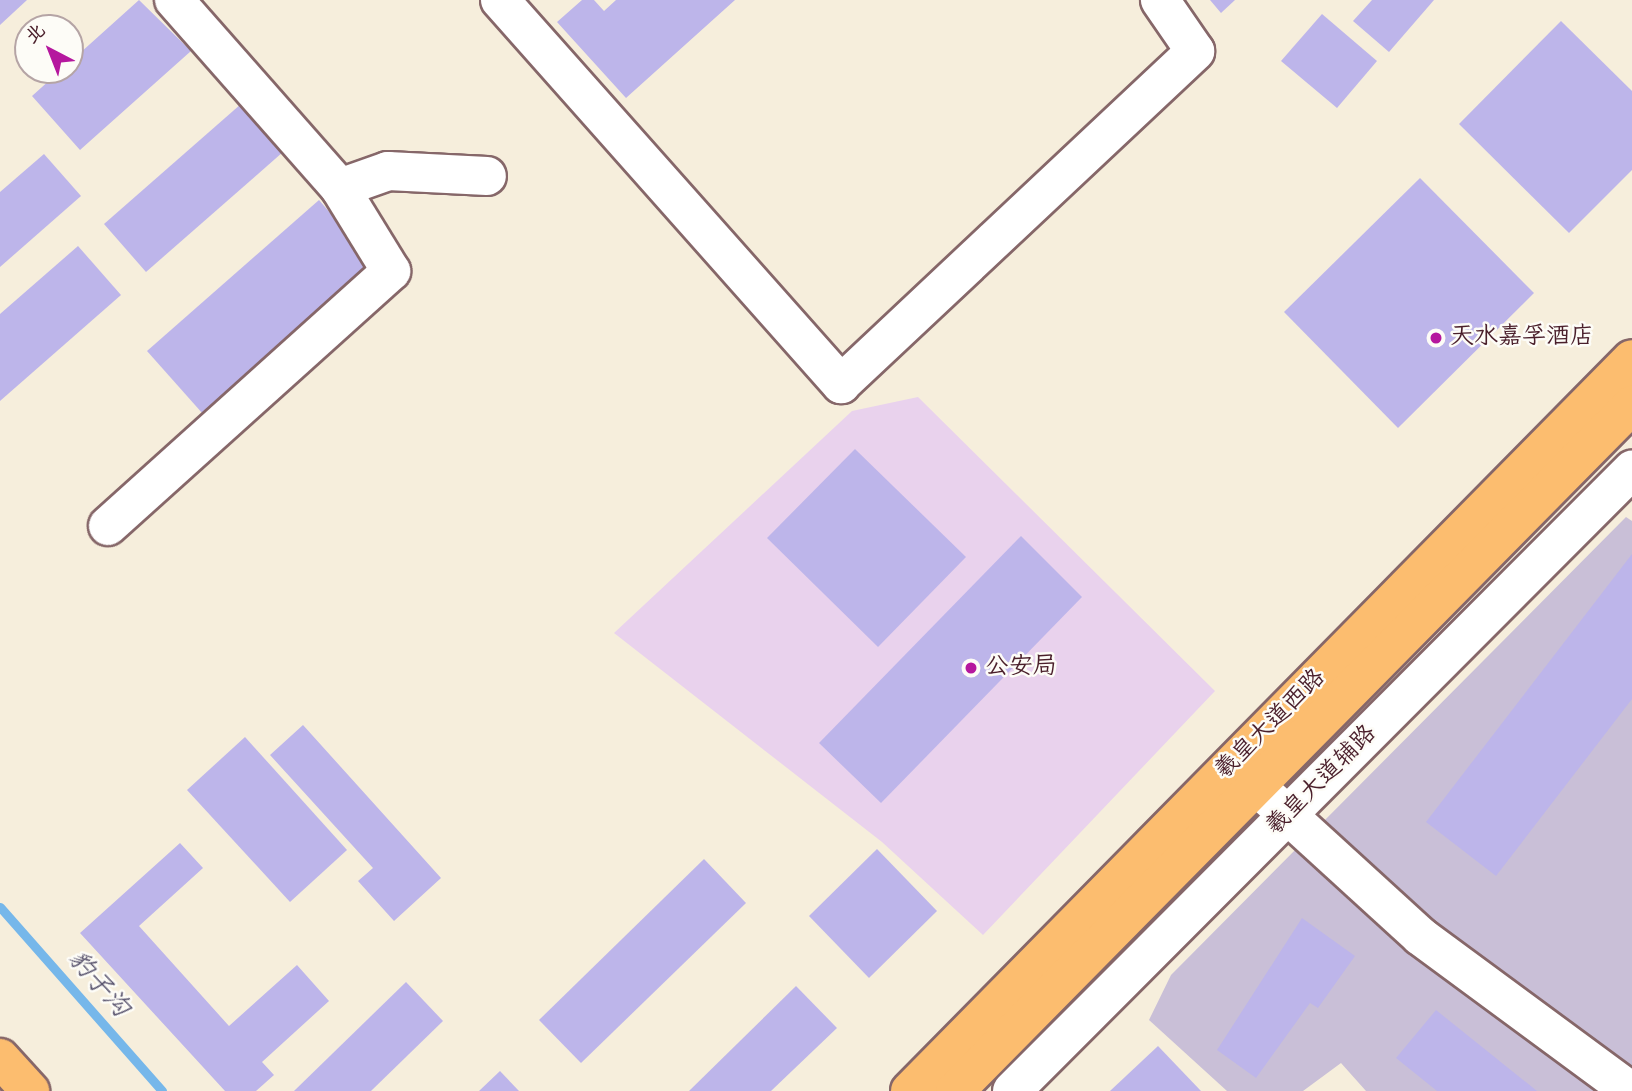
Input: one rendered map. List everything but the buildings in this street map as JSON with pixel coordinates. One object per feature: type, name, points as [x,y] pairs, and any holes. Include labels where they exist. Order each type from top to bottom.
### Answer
[{"type":"main road","name":"羲皇大道西路","points":[[910,1091],[1632,359]]},
{"type":"main road","name":"羲皇大道西路","points":[[955,1091],[1632,405]]},
{"type":"main road","points":[[0,1058],[30,1091]]},
{"type":"street","points":[[108,526],[391,271],[341,188],[174,0]]},
{"type":"street","points":[[500,0],[841,384],[1195,51],[1160,0]]},
{"type":"street","points":[[341,188],[388,170],[487,176]]},
{"type":"street","name":"羲皇大道辅路","points":[[1013,1091],[1632,470]]},
{"type":"street","points":[[1256,786],[1420,936],[1630,1091]]},
{"type":"shaded area","points":[[918,397],[1215,691],[983,935],[882,842],[614,633],[852,411]]},
{"type":"shaded area","points":[[1626,517],[1632,521],[1632,1091],[1366,1091],[1341,1063],[1303,1091],[1227,1091],[1149,1020],[1171,975]]},
{"type":"waterway","name":"豹子沟","points":[[0,907],[162,1091]]},
{"type":"place","name":"天水嘉孚酒店","points":[[1436,338]]},
{"type":"place","name":"公安局","points":[[971,668]]}]
